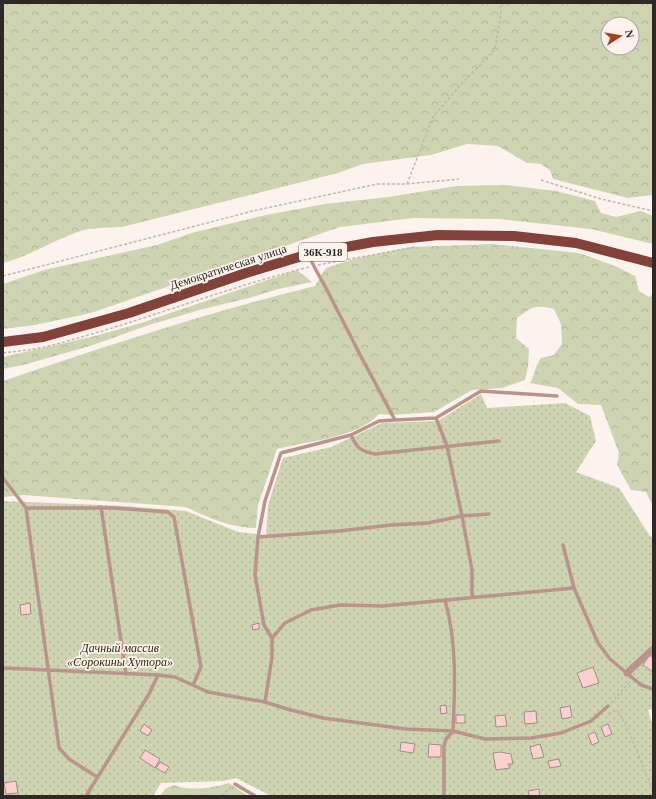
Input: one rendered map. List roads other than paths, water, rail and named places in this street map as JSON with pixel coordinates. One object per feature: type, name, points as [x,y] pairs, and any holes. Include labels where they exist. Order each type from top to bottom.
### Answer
[{"type":"main road","name":"Демократическая улица","points":[[3,342],[43,337],[129,313],[246,273],[309,254],[373,242],[438,235],[514,236],[576,244],[653,263]]},
{"type":"street","points":[[627,674],[653,649]]},
{"type":"lane","points":[[309,254],[313,266],[322,279],[358,354],[395,420]]},
{"type":"lane","points":[[265,702],[272,657],[272,638],[264,625],[255,575],[258,537],[265,501],[281,453],[351,435],[378,421],[436,418],[481,391],[557,396]]},
{"type":"lane","points":[[436,418],[447,446],[462,516],[472,570],[472,597]]},
{"type":"lane","points":[[351,435],[355,446],[364,452],[375,454],[499,441]]},
{"type":"lane","points":[[3,478],[26,508],[59,748],[69,760],[98,777]]},
{"type":"lane","points":[[26,508],[101,507],[168,512],[174,517],[201,667],[193,685]]},
{"type":"lane","points":[[101,507],[126,674]]},
{"type":"lane","points":[[258,537],[428,523],[462,516],[488,514]]},
{"type":"lane","points":[[562,545],[574,588],[598,642],[610,659],[627,674],[641,685],[653,689]]},
{"type":"lane","points":[[272,638],[285,623],[311,610],[340,605],[383,606],[574,588]]},
{"type":"lane","points":[[444,796],[444,746],[446,739],[454,732],[453,656],[449,616],[445,600]]},
{"type":"lane","points":[[3,668],[175,677],[208,692],[265,702],[323,718],[406,729],[454,732],[485,739],[531,738],[561,733],[591,721],[608,706]]},
{"type":"lane","points":[[86,796],[150,694],[158,675]]},
{"type":"lane","points":[[234,784],[255,796]]},
{"type":"park label","name":"Дачный массив «Сорокины Хутора»","points":[[120,655]]}]
